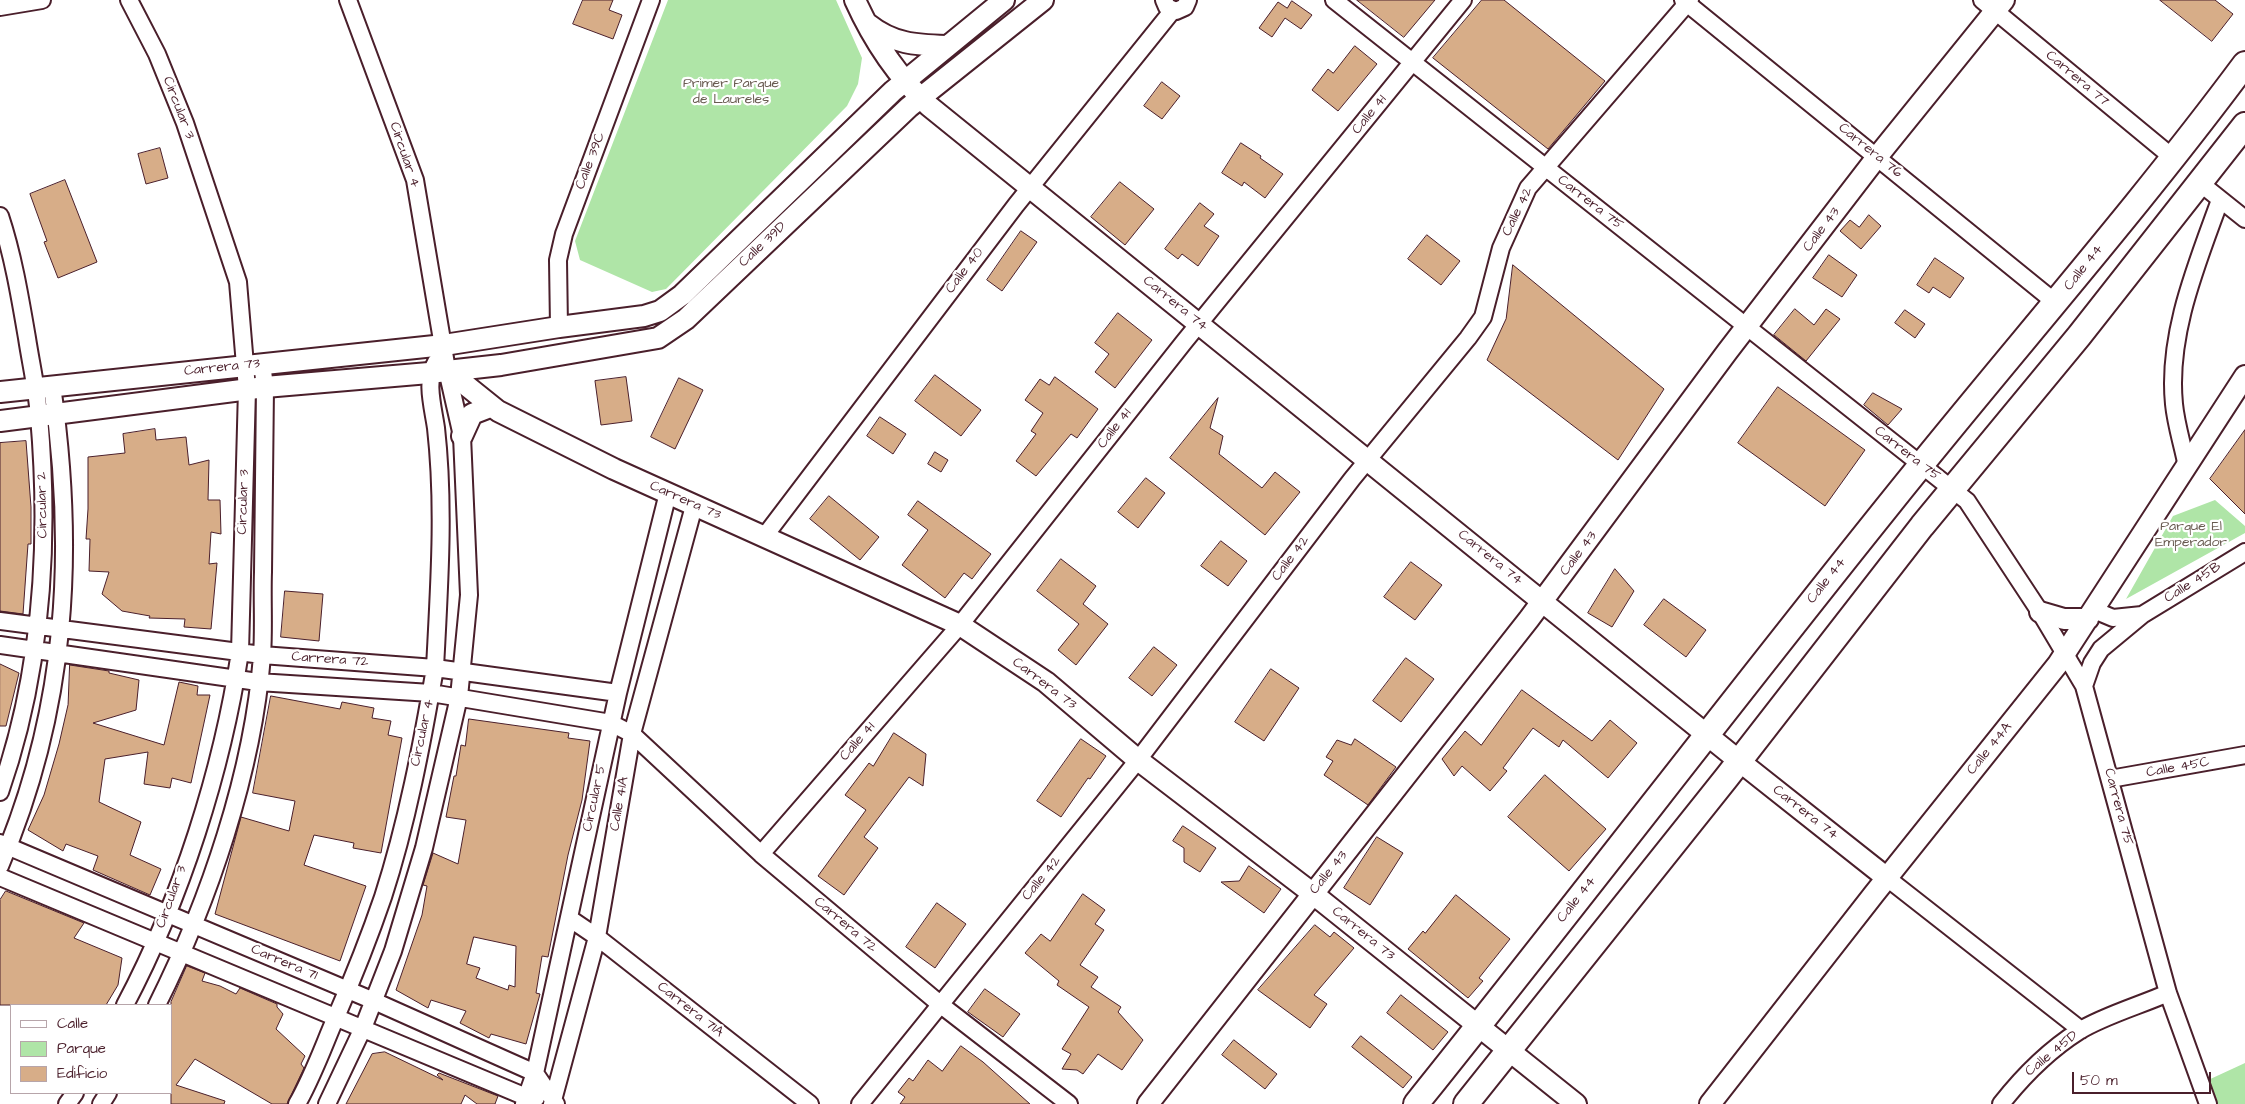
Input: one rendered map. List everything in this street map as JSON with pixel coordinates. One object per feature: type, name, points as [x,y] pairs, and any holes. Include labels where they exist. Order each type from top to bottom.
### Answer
[{"type":"main road","name":"Calle 44","points":[[1416,1104],[1706,733],[1921,465],[2056,303],[2245,64]]},
{"type":"main road","points":[[1466,1104],[1952,489],[2079,336],[2245,124]]},
{"type":"street","points":[[0,6],[42,0]]},
{"type":"street","name":"Circular 3","points":[[129,0],[156,54],[185,123],[238,282],[254,364],[256,388],[262,655],[258,682],[236,794],[218,858],[182,953],[157,1004]]},
{"type":"street","name":"Circular 4","points":[[297,1104],[310,1081],[348,990],[383,897],[400,841],[435,668],[440,500],[437,438],[438,372],[444,345],[415,180],[348,0]]},
{"type":"street","name":"Calle 39C","points":[[559,327],[558,260],[564,234],[651,0]]},
{"type":"street","name":"Carrera 74","points":[[855,0],[878,44],[920,97],[1738,760],[2081,1030]]},
{"type":"street","name":"Calle 39D","points":[[444,345],[644,316],[660,311],[682,294],[905,80],[1004,0]]},
{"type":"street","name":"Calle 39D","points":[[438,372],[501,364],[658,338],[686,319],[920,97],[1043,0]]},
{"type":"street","points":[[1169,5],[1182,9],[1188,0]]},
{"type":"street","name":"Carrera 75","points":[[1334,0],[1967,501],[2066,653],[2084,686],[2168,993],[2208,1104]]},
{"type":"street","name":"Calle 41","points":[[761,854],[960,625],[1200,324],[1463,0]]},
{"type":"street","name":"Carrera 76","points":[[1687,1],[2056,303]]},
{"type":"street","name":"Calle 42","points":[[860,1104],[1138,760],[1369,460],[1468,338],[1483,317],[1501,248],[1528,188],[1687,1]]},
{"type":"street","name":"Calle 43","points":[[1148,1104],[1543,601],[1727,352],[1994,4]]},
{"type":"street","name":"Carrera 77","points":[[1994,4],[2172,157]]},
{"type":"street","name":"Calle 40","points":[[764,537],[1030,186],[1160,28],[1169,5]]},
{"type":"street","points":[[864,20],[878,31],[909,45],[946,46]]},
{"type":"street","points":[[2200,183],[2245,219]]},
{"type":"street","points":[[2187,467],[2174,403],[2175,358],[2189,291],[2220,200]]},
{"type":"street","name":"Circular 2","points":[[0,216],[21,305],[44,387],[65,539],[59,654],[43,742],[28,792],[4,845],[0,866]]},
{"type":"street","name":"Carrera 73","points":[[0,392],[444,345]]},
{"type":"street","name":"Carrera 73","points":[[0,421],[256,388],[438,372],[490,407],[694,506],[960,625],[1046,682],[1138,760],[1312,893],[1576,1104]]},
{"type":"street","name":"Circular 4","points":[[327,1104],[363,1028],[396,942],[424,848],[459,697],[463,672],[469,595],[462,436],[438,372]]},
{"type":"street","name":"Calle 44A","points":[[1710,1104],[2066,653],[2245,376]]},
{"type":"street","name":"Circular 3","points":[[125,1004],[156,942],[211,787],[236,679],[240,652],[256,388]]},
{"type":"street","points":[[462,436],[472,414],[490,407]]},
{"type":"street","name":"Circular 2","points":[[0,792],[25,703],[38,626],[45,519],[48,414]]},
{"type":"street","name":"Circular 5","points":[[525,1100],[534,1074],[618,693],[668,493]]},
{"type":"street","name":"Calle 41A","points":[[554,1103],[597,937],[632,734],[694,506]]},
{"type":"street","name":"Calle 45B","points":[[2084,686],[2092,664],[2101,649],[2142,615],[2245,552]]},
{"type":"street","points":[[2040,612],[2064,619],[2091,615]]},
{"type":"street","name":"Calle 45B","points":[[2091,615],[2113,618],[2142,615]]},
{"type":"street","name":"Carrera 72","points":[[0,621],[262,655],[435,668],[618,693],[632,734]]},
{"type":"street","name":"Carrera 72","points":[[0,645],[258,682],[431,693],[611,723],[632,734],[761,854],[941,1005],[1069,1104]]},
{"type":"street","name":"Calle 45C","points":[[2110,779],[2244,759]]},
{"type":"street","points":[[400,841],[424,848]]},
{"type":"street","name":"Carrera 71","points":[[4,845],[374,1001],[534,1074]]},
{"type":"street","points":[[0,876],[363,1028],[525,1100],[554,1103]]},
{"type":"street","name":"Carrera 71A","points":[[569,918],[597,937],[810,1104]]},
{"type":"street","name":"Calle 45D","points":[[2001,1104],[2018,1082],[2053,1050],[2081,1030],[2168,993]]},
{"type":"street","points":[[534,1074],[554,1103]]},
{"type":"green space","name":"Primer Parque de Laureles","points":[[668,0],[836,0],[862,58],[858,84],[847,106],[666,289],[652,292],[580,260],[575,241]]},
{"type":"green space","name":"Parque El Emperador","points":[[2215,500],[2245,526],[2245,533],[2126,599],[2173,516]]},
{"type":"green space","points":[[2245,1063],[2245,1104],[2214,1104],[2206,1081]]},
{"type":"building","points":[[583,0],[613,0],[609,10],[622,15],[613,39],[573,24]]},
{"type":"building","points":[[1357,0],[1435,0],[1404,37]]},
{"type":"building","points":[[1482,0],[1504,0],[1605,81],[1548,149],[1433,58]]},
{"type":"building","points":[[2160,0],[2215,0],[2233,14],[2212,41]]},
{"type":"building","points":[[1292,1],[1312,15],[1301,29],[1285,18],[1272,37],[1259,28],[1278,2],[1287,8]]},
{"type":"building","points":[[1355,46],[1377,64],[1338,111],[1312,90],[1328,69],[1333,73]]},
{"type":"building","points":[[1162,82],[1180,96],[1162,119],[1144,106]]},
{"type":"building","points":[[1241,143],[1283,174],[1265,198],[1244,182],[1242,186],[1222,173]]},
{"type":"building","points":[[160,148],[168,178],[146,184],[138,154]]},
{"type":"building","points":[[65,180],[97,262],[58,278],[44,242],[47,241],[30,194]]},
{"type":"building","points":[[1120,182],[1154,209],[1125,245],[1091,217]]},
{"type":"building","points":[[1200,203],[1214,214],[1204,226],[1219,236],[1198,266],[1182,254],[1178,259],[1165,249]]},
{"type":"building","points":[[1869,215],[1881,226],[1861,249],[1840,231],[1850,220],[1859,227]]},
{"type":"building","points":[[1021,231],[1037,242],[1002,291],[987,280]]},
{"type":"building","points":[[1427,235],[1460,261],[1441,285],[1408,259]]},
{"type":"building","points":[[1829,255],[1857,275],[1842,297],[1813,278]]},
{"type":"building","points":[[1935,258],[1964,278],[1950,298],[1933,287],[1929,293],[1917,285]]},
{"type":"building","points":[[1513,265],[1664,389],[1618,460],[1487,360],[1506,319]]},
{"type":"building","points":[[1795,309],[1814,325],[1826,309],[1840,319],[1806,361],[1774,335]]},
{"type":"building","points":[[1905,310],[1925,324],[1915,338],[1895,323]]},
{"type":"building","points":[[1118,313],[1152,340],[1115,388],[1095,372],[1109,354],[1095,343]]},
{"type":"building","points":[[935,375],[981,410],[961,436],[915,401]]},
{"type":"building","points":[[626,377],[632,421],[601,425],[595,381]]},
{"type":"building","points":[[1055,377],[1098,409],[1077,438],[1071,434],[1036,476],[1016,461],[1036,434],[1031,431],[1043,413],[1025,400],[1040,379],[1049,385]]},
{"type":"building","points":[[679,378],[703,390],[675,449],[651,437]]},
{"type":"building","points":[[1778,387],[1865,450],[1825,506],[1738,443]]},
{"type":"building","points":[[1873,393],[1902,409],[1888,425],[1864,405]]},
{"type":"building","points":[[1218,398],[1210,428],[1223,436],[1219,454],[1262,488],[1275,472],[1300,492],[1265,535],[1170,458]]},
{"type":"building","points":[[880,417],[906,434],[893,454],[867,436]]},
{"type":"building","points":[[155,429],[156,440],[186,437],[189,465],[209,460],[208,500],[220,500],[221,534],[211,532],[209,564],[217,563],[211,629],[184,627],[185,619],[149,618],[150,616],[122,611],[102,594],[109,572],[89,571],[90,539],[86,539],[88,457],[125,453],[123,434]]},
{"type":"building","points":[[2245,430],[2245,514],[2210,479]]},
{"type":"building","points":[[26,441],[31,507],[31,544],[28,544],[23,614],[0,611],[0,443]]},
{"type":"building","points":[[935,452],[948,460],[941,472],[928,464]]},
{"type":"building","points":[[1146,478],[1165,493],[1138,528],[1118,512]]},
{"type":"building","points":[[829,496],[879,537],[860,560],[810,519]]},
{"type":"building","points":[[918,501],[991,554],[972,579],[964,573],[945,598],[902,565],[928,530],[908,515]]},
{"type":"building","points":[[1221,541],[1247,561],[1228,586],[1201,566]]},
{"type":"building","points":[[1061,559],[1096,586],[1083,604],[1108,624],[1076,665],[1058,650],[1079,624],[1037,591]]},
{"type":"building","points":[[1411,562],[1442,585],[1415,620],[1384,597]]},
{"type":"building","points":[[1615,569],[1634,591],[1612,627],[1588,613]]},
{"type":"building","points":[[285,591],[323,594],[319,641],[281,637]]},
{"type":"building","points":[[1664,599],[1706,630],[1686,657],[1644,625]]},
{"type":"building","points":[[1154,647],[1177,665],[1152,696],[1129,678]]},
{"type":"building","points":[[1406,658],[1434,679],[1401,722],[1373,701]]},
{"type":"building","points":[[0,664],[19,673],[6,726],[0,726]]},
{"type":"building","points":[[70,665],[109,671],[109,673],[139,680],[136,710],[93,723],[164,745],[179,682],[198,686],[197,695],[210,695],[191,783],[172,778],[170,788],[144,784],[148,752],[105,759],[99,802],[141,822],[130,855],[161,869],[150,895],[93,870],[98,856],[66,844],[63,851],[28,830],[44,795],[59,744],[68,705]]},
{"type":"building","points":[[1271,669],[1299,688],[1264,741],[1235,722]]},
{"type":"building","points":[[1522,690],[1592,741],[1610,720],[1637,743],[1608,778],[1563,740],[1559,747],[1533,728],[1503,768],[1507,771],[1490,791],[1462,766],[1454,776],[1442,759],[1465,731],[1481,745]]},
{"type":"building","points":[[271,696],[340,709],[342,702],[374,708],[372,718],[391,721],[388,735],[402,738],[381,853],[353,848],[354,843],[314,835],[304,865],[366,886],[340,961],[215,914],[241,817],[289,831],[295,801],[253,793]]},
{"type":"building","points":[[469,719],[569,733],[568,738],[590,741],[582,800],[568,855],[548,957],[542,956],[536,993],[540,994],[526,1044],[491,1034],[489,1038],[460,1023],[466,1011],[431,1000],[428,1008],[396,990],[422,915],[427,886],[423,885],[433,853],[458,864],[466,820],[446,817],[461,745],[465,746]],"holes":[[[474,937],[516,946],[515,987],[509,985],[508,990],[476,978],[480,968],[467,964]]]},
{"type":"building","points":[[894,733],[926,754],[923,786],[909,777],[864,837],[878,848],[844,895],[818,876],[866,810],[845,795],[869,763],[873,766]]},
{"type":"building","points":[[1081,739],[1106,756],[1061,817],[1037,801]]},
{"type":"building","points":[[1355,739],[1396,767],[1368,805],[1324,775],[1333,761],[1326,757],[1337,740],[1351,745]]},
{"type":"building","points":[[1545,775],[1606,829],[1569,871],[1508,817]]},
{"type":"building","points":[[1183,826],[1216,848],[1200,872],[1184,862],[1184,848],[1173,841]]},
{"type":"building","points":[[1377,837],[1403,853],[1370,905],[1344,888]]},
{"type":"building","points":[[1249,866],[1281,889],[1264,913],[1221,882],[1239,881]]},
{"type":"building","points":[[6,891],[84,923],[74,938],[122,958],[118,985],[107,1004],[0,1005],[0,900]]},
{"type":"building","points":[[1083,894],[1105,910],[1095,924],[1104,930],[1080,965],[1098,977],[1091,987],[1121,1007],[1118,1012],[1143,1040],[1122,1070],[1098,1054],[1083,1074],[1077,1070],[1062,1069],[1071,1054],[1062,1049],[1089,1007],[1057,985],[1059,981],[1025,953],[1041,934],[1050,941]]},
{"type":"building","points":[[1456,895],[1510,939],[1479,978],[1483,981],[1468,998],[1408,949],[1423,931],[1425,933]]},
{"type":"building","points":[[937,903],[966,924],[935,968],[906,947]]},
{"type":"building","points":[[1315,925],[1330,937],[1334,932],[1354,948],[1314,995],[1327,1004],[1310,1028],[1258,990]]},
{"type":"building","points":[[187,966],[205,973],[202,981],[220,986],[236,994],[240,988],[277,1004],[277,1007],[283,1014],[276,1029],[305,1056],[301,1064],[304,1068],[287,1104],[272,1104],[195,1059],[176,1085],[225,1101],[224,1104],[171,1104],[171,1002]]},
{"type":"building","points":[[985,989],[1020,1014],[1003,1037],[968,1012]]},
{"type":"building","points":[[1401,995],[1448,1032],[1433,1050],[1387,1013]]},
{"type":"building","points":[[1361,1036],[1412,1077],[1403,1088],[1352,1047]]},
{"type":"building","points":[[1234,1040],[1277,1074],[1265,1089],[1222,1055]]},
{"type":"building","points":[[961,1046],[983,1062],[1030,1104],[900,1104],[905,1097],[898,1092],[909,1078],[913,1081],[928,1060],[942,1071]]},
{"type":"building","points":[[385,1052],[443,1080],[437,1075],[439,1073],[498,1096],[495,1104],[477,1104],[465,1095],[461,1104],[346,1104],[372,1054]]}]
